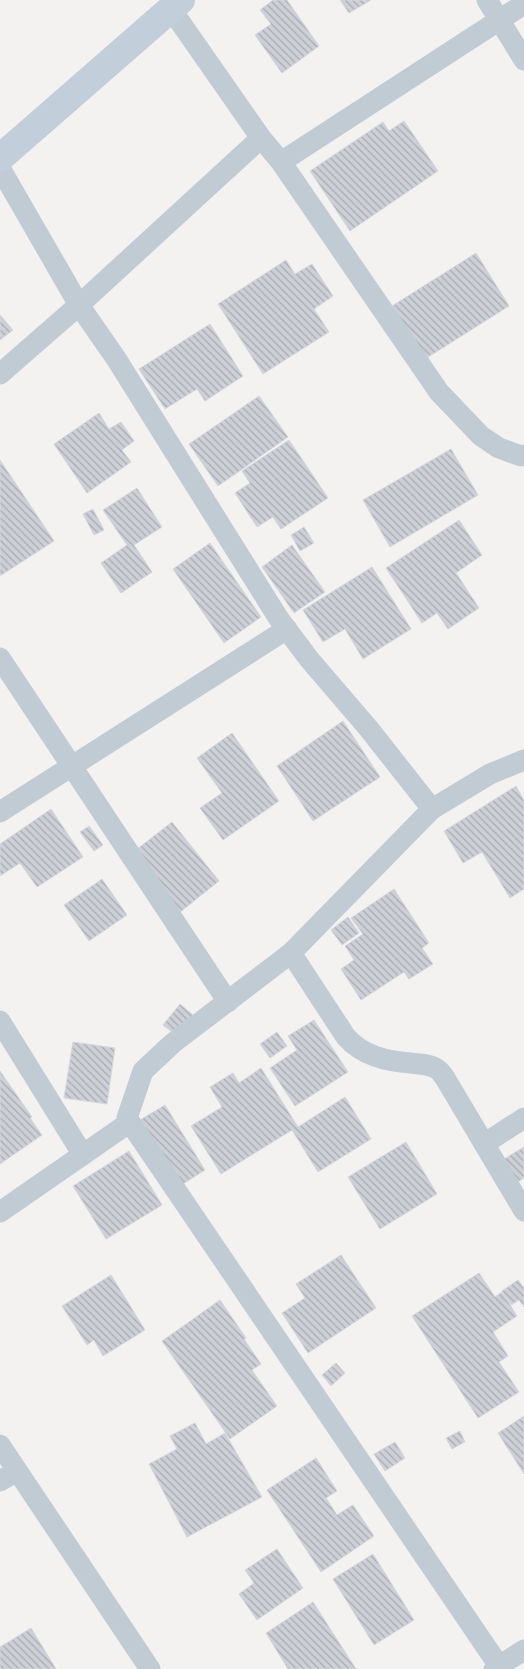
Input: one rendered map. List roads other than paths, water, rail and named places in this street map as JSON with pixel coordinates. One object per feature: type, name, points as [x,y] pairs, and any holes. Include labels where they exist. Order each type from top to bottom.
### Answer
[{"type":"street","points":[[487,0],[524,60]]},
{"type":"street","points":[[0,158],[176,4],[261,138],[281,162],[439,392],[481,436],[499,448],[521,456],[524,455]]},
{"type":"street","points":[[281,162],[524,4]]},
{"type":"street","points":[[0,374],[79,305],[261,138]]},
{"type":"street","points":[[0,168],[79,305],[117,360],[287,629],[329,684],[369,729],[432,809]]},
{"type":"street","points":[[0,812],[287,629]]},
{"type":"street","points":[[0,658],[228,1002]]},
{"type":"street","points":[[524,760],[490,774],[432,809],[291,953],[173,1043],[144,1071],[127,1118],[497,1667],[524,1650]]},
{"type":"street","points":[[291,953],[352,1043],[364,1052],[394,1061],[428,1065],[438,1069],[524,1210]]},
{"type":"street","points":[[0,1021],[83,1155]]},
{"type":"street","points":[[484,1144],[524,1118]]},
{"type":"street","points":[[0,1212],[130,1122]]},
{"type":"street","points":[[0,1445],[9,1476],[150,1669]]}]
